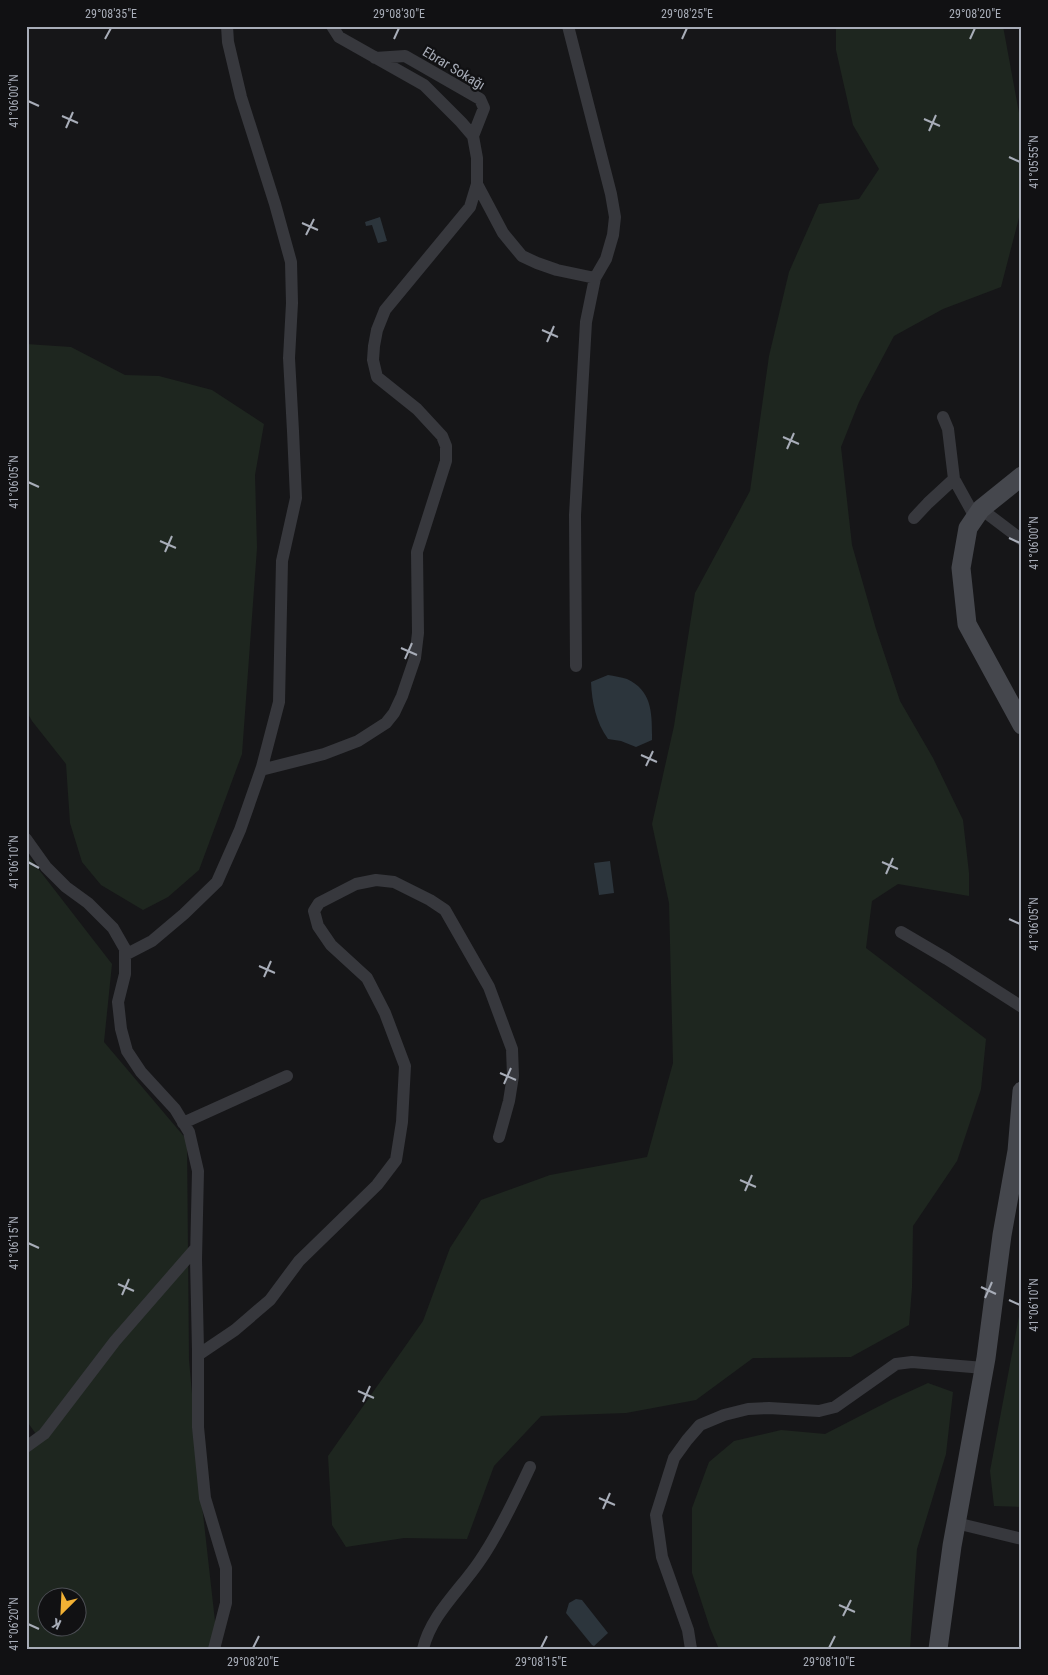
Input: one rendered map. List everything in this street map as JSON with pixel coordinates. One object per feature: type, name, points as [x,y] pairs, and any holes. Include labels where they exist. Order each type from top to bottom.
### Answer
[{"type":"street","points":[[125,955],[152,941],[184,914],[217,882],[240,830],[261,770],[280,702],[282,561],[296,498],[289,358],[292,303],[291,262],[275,204],[241,97],[228,42],[227,26]]},
{"type":"street","points":[[261,770],[324,754],[358,741],[386,723],[394,713],[402,696],[415,658],[418,633],[417,552],[446,462],[446,446],[442,436],[417,408],[378,377],[373,360],[374,346],[377,330],[385,310],[470,207],[476,184],[477,158],[473,136],[461,122],[424,85],[339,38],[332,26]]},
{"type":"street","points":[[568,26],[616,217],[606,260],[595,278],[586,322],[574,515],[576,666]]},
{"type":"street","name":"Ebrar Sokağı","points":[[375,58],[405,56],[480,98],[484,108],[473,136]]},
{"type":"street","points":[[476,184],[503,233],[522,256],[557,270],[595,278]]},
{"type":"street","points":[[943,417],[948,429],[954,479],[978,513],[1022,540]]},
{"type":"street","points":[[1022,476],[978,513],[968,528],[961,568],[966,624],[1022,725]]},
{"type":"street","points":[[914,518],[954,479]]},
{"type":"street","points":[[26,839],[46,867],[66,887],[88,903],[113,928],[125,949],[125,974],[118,1002],[121,1029],[127,1051],[141,1072],[174,1109],[189,1132],[198,1171],[196,1248],[198,1427],[205,1498],[226,1568],[226,1603],[214,1649]]},
{"type":"street","points":[[198,1355],[235,1330],[270,1300],[299,1261],[377,1185],[396,1160],[402,1122],[405,1066],[385,1014],[367,978],[331,945],[318,926],[314,911],[319,903],[356,884],[376,880],[394,882],[430,900],[445,910],[489,987],[512,1049],[513,1076],[509,1102],[499,1137]]},
{"type":"street","points":[[901,932],[1022,1007]]},
{"type":"street","points":[[183,1123],[287,1076]]},
{"type":"street","points":[[938,1649],[956,1523],[984,1368],[1002,1234],[1016,1151],[1022,1091]]},
{"type":"street","points":[[26,1447],[44,1434],[115,1341],[196,1248]]},
{"type":"street","points":[[691,1649],[688,1630],[662,1557],[656,1515],[674,1458],[700,1425],[724,1414],[748,1409],[769,1408],[819,1411],[835,1407],[896,1364],[912,1362],[984,1368]]},
{"type":"street","points":[[423,1649],[431,1626],[480,1562],[530,1467]]},
{"type":"street","points":[[956,1523],[1022,1539]]},
{"type":"shaded area","points":[[836,26],[1003,26],[1019,113],[1022,145],[1022,206],[1001,287],[943,309],[894,336],[859,402],[841,447],[852,545],[876,629],[900,701],[933,758],[963,820],[969,873],[969,896],[898,884],[872,901],[866,948],[986,1039],[981,1089],[957,1161],[913,1226],[912,1288],[909,1325],[851,1357],[753,1358],[696,1400],[626,1413],[541,1416],[494,1466],[467,1539],[404,1538],[346,1547],[332,1525],[328,1456],[423,1321],[450,1248],[481,1200],[550,1175],[647,1157],[673,1063],[669,903],[652,824],[674,726],[695,593],[750,491],[769,356],[789,272],[819,204],[859,199],[879,169],[853,125],[836,50]]},
{"type":"shaded area","points":[[380,217],[387,241],[378,243],[372,225],[366,226],[365,222]]},
{"type":"shaded area","points":[[26,344],[71,347],[125,375],[159,376],[212,390],[264,424],[255,475],[257,548],[242,754],[199,870],[168,897],[143,910],[101,885],[82,862],[70,823],[66,764],[32,721],[26,710]]},
{"type":"shaded area","points":[[608,675],[627,679],[642,690],[651,713],[652,740],[636,747],[621,741],[608,739],[600,726],[595,712],[591,682]]},
{"type":"shaded area","points":[[26,853],[112,964],[104,1042],[187,1140],[189,1360],[217,1649],[26,1649],[26,1450],[41,1441],[26,1420],[26,1198],[28,1197],[26,1195]]},
{"type":"shaded area","points":[[610,861],[614,893],[599,895],[594,863]]},
{"type":"shaded area","points":[[1022,1300],[1022,1507],[994,1506],[990,1471]]},
{"type":"shaded area","points":[[928,1383],[953,1392],[946,1454],[917,1549],[910,1649],[719,1649],[692,1573],[692,1508],[709,1462],[734,1441],[781,1430],[825,1434]]},
{"type":"shaded area","points":[[576,1599],[582,1600],[608,1633],[594,1646],[566,1613],[569,1603]]}]
